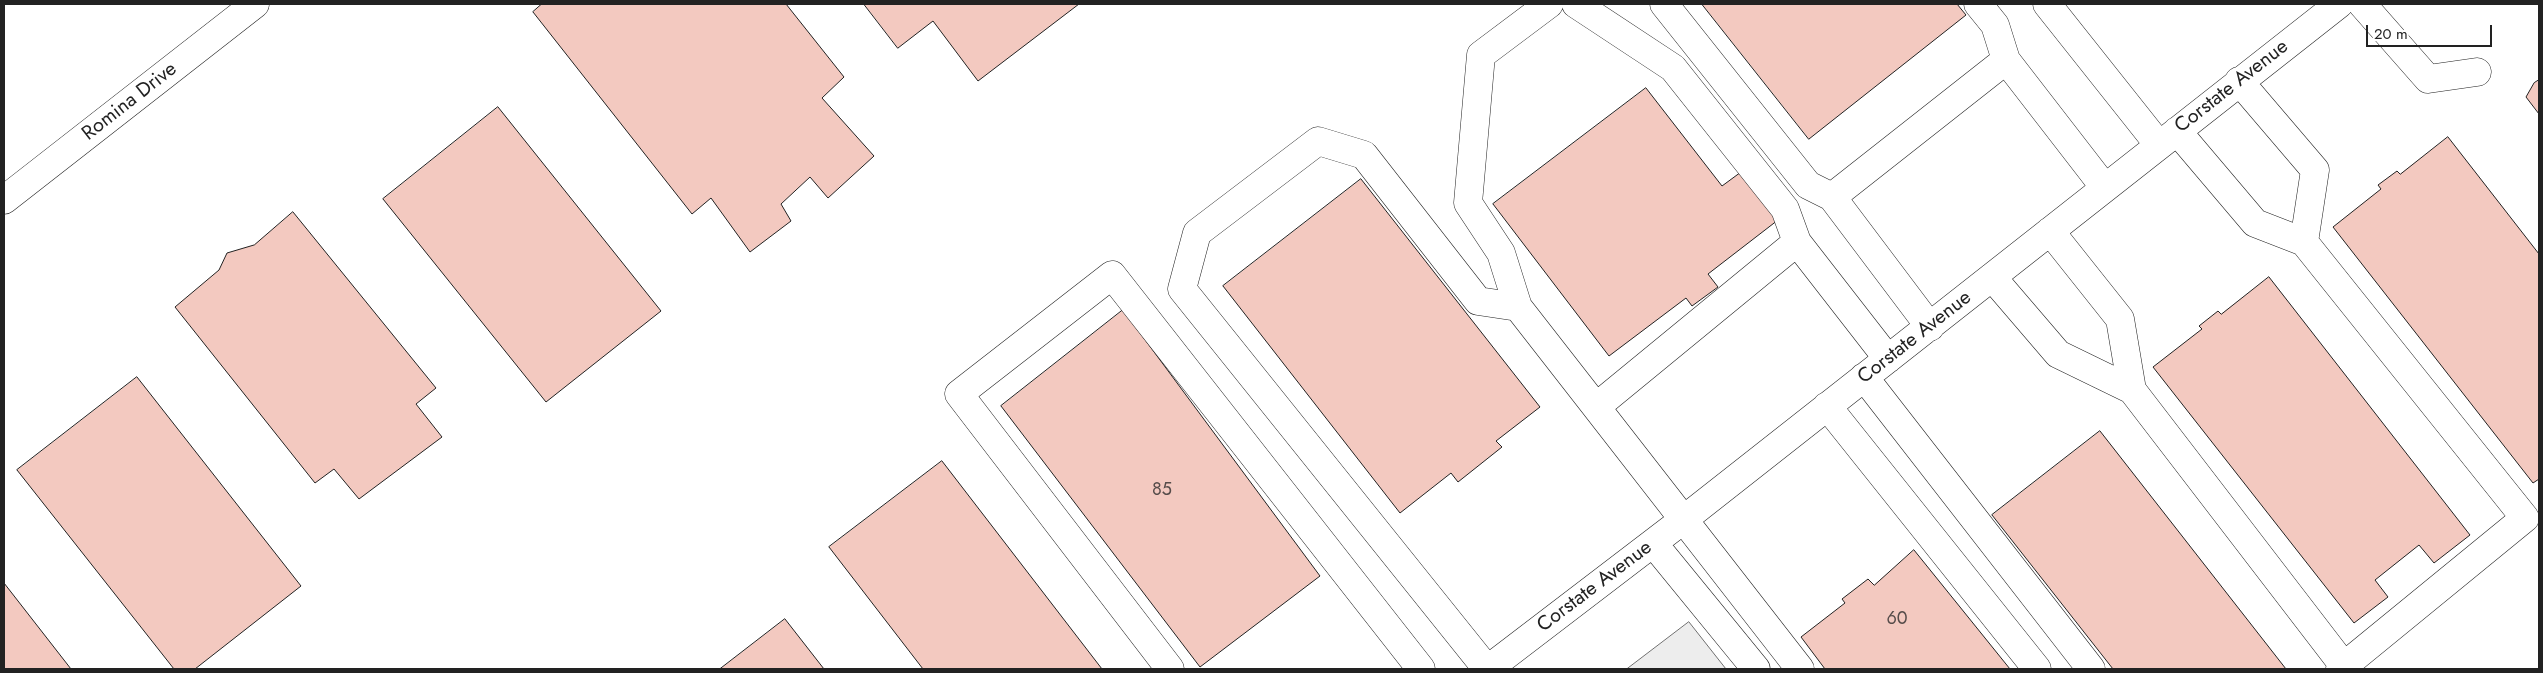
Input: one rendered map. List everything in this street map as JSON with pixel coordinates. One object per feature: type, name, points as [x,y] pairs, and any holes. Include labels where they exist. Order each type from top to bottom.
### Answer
[{"type":"street","name":"Romina Drive","points":[[4,200],[255,4]]},
{"type":"street","points":[[1549,4],[1481,55],[1468,203],[1500,253],[1518,306],[1800,669]]},
{"type":"street","points":[[1576,4],[1673,68],[1785,209],[1797,242],[1888,359]]},
{"type":"street","points":[[1664,4],[1808,185],[1832,197],[1930,327]]},
{"type":"street","points":[[1978,4],[1994,25],[2006,60],[2105,188]]},
{"type":"street","points":[[1992,277],[2058,354],[2132,390],[2342,667],[2532,515],[2304,242],[2255,223],[2168,138],[2047,4]]},
{"type":"street","points":[[2362,4],[2428,79],[2477,72]]},
{"type":"street","name":"Corstate Avenue","points":[[1497,666],[1930,327],[2331,6]]},
{"type":"street","points":[[1832,197],[2006,60]]},
{"type":"street","points":[[2239,81],[2315,170],[2304,242]]},
{"type":"street","points":[[1497,666],[1182,289],[1197,232],[1318,141],[1364,155],[1478,301],[1518,306]]},
{"type":"street","points":[[2050,231],[2120,319],[2132,390]]},
{"type":"street","points":[[1596,407],[1797,242]]},
{"type":"street","points":[[1170,669],[959,394],[1112,275],[1421,669]]},
{"type":"street","points":[[1864,378],[2091,669]]},
{"type":"street","points":[[1827,406],[2037,669]]},
{"type":"street","points":[[1652,543],[1756,669]]},
{"type":"shaded area","points":[[1689,622],[1726,669],[1627,669]]},
{"type":"building","points":[[542,4],[786,4],[844,77],[822,98],[874,156],[828,198],[810,177],[781,204],[791,221],[750,252],[711,198],[692,214],[533,12]]},
{"type":"building","points":[[864,4],[1079,4],[978,81],[933,21],[898,48]]},
{"type":"building","points":[[1702,4],[1957,4],[1966,15],[1809,139]]},
{"type":"building","points":[[2539,80],[2539,114],[2526,97],[2534,83]]},
{"type":"building","points":[[1646,88],[1722,186],[1741,172],[1778,220],[1708,274],[1718,287],[1692,306],[1686,298],[1609,356],[1493,204]]},
{"type":"building","points":[[498,107],[661,311],[546,402],[383,199]]},
{"type":"building","points":[[2448,137],[2539,254],[2539,479],[2533,483],[2333,227],[2381,189],[2378,185],[2397,171],[2400,174]]},
{"type":"building","points":[[1361,179],[1540,407],[1496,441],[1502,447],[1458,482],[1451,473],[1400,513],[1223,286]]},
{"type":"building","points":[[293,212],[436,388],[416,404],[442,437],[359,499],[334,469],[315,483],[175,307],[219,270],[227,253],[254,245]]},
{"type":"building","points":[[2269,277],[2470,535],[2434,563],[2419,545],[2375,580],[2388,597],[2354,623],[2153,367],[2202,329],[2199,326],[2218,311],[2221,314]]},
{"type":"building","points":[[1123,310],[1320,576],[1200,667],[1001,406]]},
{"type":"building","points":[[137,377],[301,586],[195,669],[174,669],[17,470]]},
{"type":"building","points":[[2100,431],[2286,669],[2113,669],[1992,515]]},
{"type":"building","points":[[942,461],[1102,669],[923,669],[829,547]]},
{"type":"building","points":[[1914,550],[2010,669],[1825,669],[1801,637],[1845,603],[1842,599],[1868,579],[1874,585]]},
{"type":"building","points":[[4,583],[71,669],[4,669]]},
{"type":"building","points":[[785,619],[824,669],[720,669]]}]
